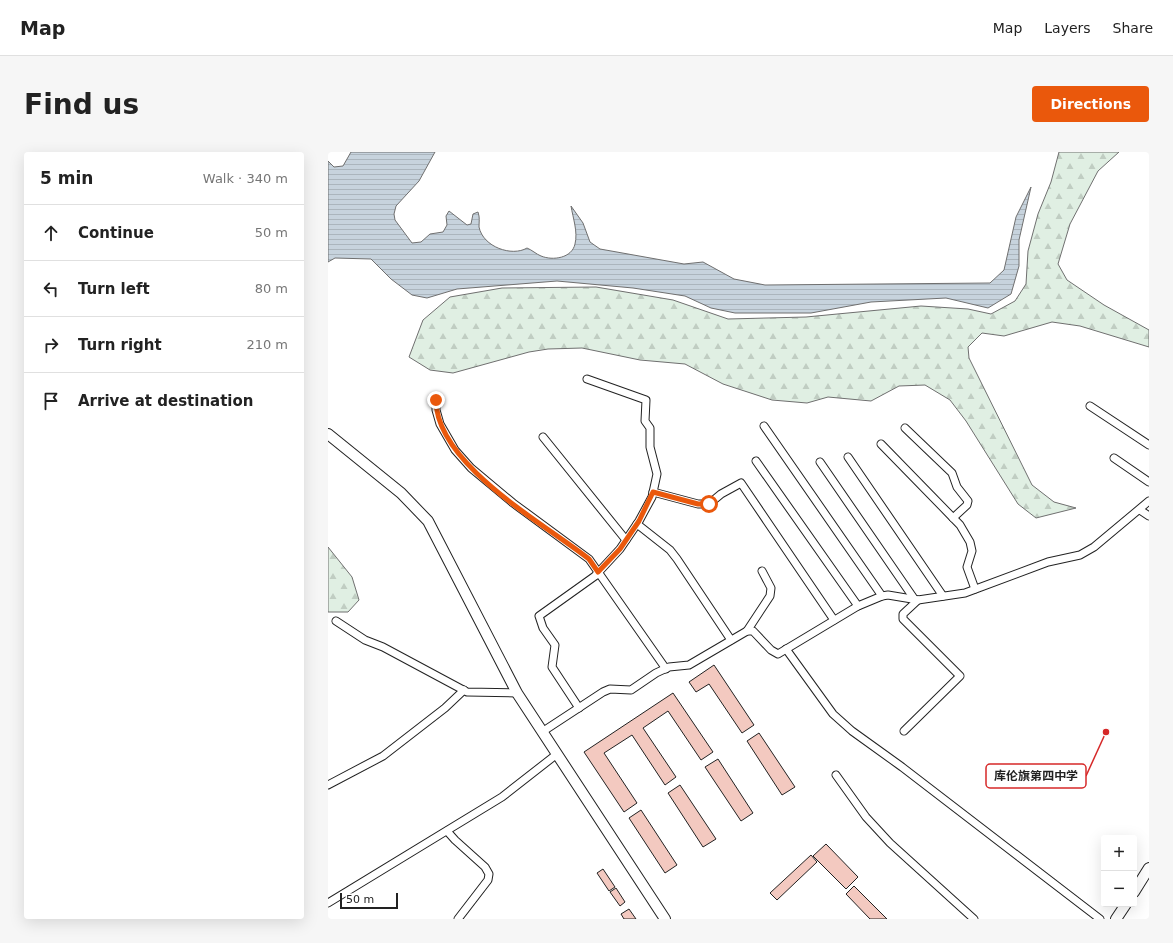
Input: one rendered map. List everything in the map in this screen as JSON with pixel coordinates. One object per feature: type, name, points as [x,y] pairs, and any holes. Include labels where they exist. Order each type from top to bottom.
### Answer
[{"type":"street","points":[[579,708],[552,666],[555,645],[543,628],[539,616],[579,588],[598,572],[626,540],[637,524],[653,492],[657,474],[650,447],[650,428],[645,421],[646,400],[587,379]]},
{"type":"street","points":[[436,400],[436,410],[440,424],[455,450],[471,468],[513,504],[589,559],[666,669]]},
{"type":"street","points":[[1090,406],[1149,445]]},
{"type":"street","points":[[764,426],[882,596]]},
{"type":"street","points":[[905,428],[952,473],[957,487],[968,501],[967,505],[953,518]]},
{"type":"street","points":[[328,434],[401,493],[428,521],[517,692],[665,919]]},
{"type":"street","points":[[543,437],[626,540]]},
{"type":"street","points":[[881,444],[960,525],[970,542],[972,551],[967,567],[975,589]]},
{"type":"street","points":[[848,457],[943,596]]},
{"type":"street","points":[[1114,458],[1149,482]]},
{"type":"street","points":[[756,461],[858,606]]},
{"type":"street","points":[[820,462],[916,600]]},
{"type":"street","points":[[653,492],[698,504],[709,504],[721,494],[741,483],[834,620]]},
{"type":"street","points":[[747,631],[753,631],[771,650],[778,654],[858,606],[882,596],[888,595],[916,600],[943,596],[975,589],[1048,562],[1080,554],[1094,547],[1149,501]]},
{"type":"street","points":[[1140,510],[1149,516]]},
{"type":"street","points":[[637,524],[670,550],[678,559],[731,640]]},
{"type":"street","points":[[542,732],[610,689],[631,690],[666,669],[690,665],[747,631],[770,596],[771,588],[762,572]]},
{"type":"street","points":[[904,731],[960,676],[903,619],[902,614],[916,600]]},
{"type":"street","points":[[336,622],[366,640],[390,650],[464,690],[480,693],[517,692]]},
{"type":"street","points":[[786,649],[833,714],[852,731],[909,771],[1100,919]]},
{"type":"street","points":[[328,785],[383,756],[445,708],[464,690]]},
{"type":"street","points":[[328,903],[502,797],[557,754]]},
{"type":"street","points":[[836,775],[866,817],[890,843],[974,919]]},
{"type":"street","points":[[447,831],[466,852],[485,868],[489,874],[488,880],[458,919]]},
{"type":"street","points":[[1137,887],[1149,868]]},
{"type":"street","points":[[1116,919],[1124,907]]},
{"type":"green space","points":[[1059,152],[1119,152],[1098,171],[1070,224],[1058,264],[1067,280],[1104,305],[1149,330],[1149,347],[1080,326],[1052,322],[1004,336],[982,333],[968,347],[969,358],[1032,485],[1054,502],[1076,508],[1036,518],[1018,504],[966,421],[950,400],[925,385],[899,386],[871,401],[828,397],[807,403],[772,400],[723,384],[685,364],[640,360],[582,348],[548,349],[529,352],[453,373],[430,370],[409,357],[423,320],[450,297],[502,288],[596,287],[673,300],[728,319],[806,317],[921,306],[968,309],[991,314],[1015,301],[1026,284],[1028,251],[1038,214],[1051,182]]},
{"type":"green space","points":[[328,547],[352,577],[359,600],[348,612],[328,612]]},
{"type":"shaded area","points":[[351,152],[435,152],[419,181],[396,206],[394,214],[395,220],[412,243],[421,242],[430,234],[443,232],[447,225],[446,216],[449,211],[467,225],[471,224],[473,214],[478,212],[479,227],[486,240],[492,245],[506,251],[521,251],[527,248],[546,257],[561,257],[573,249],[576,239],[576,230],[571,206],[583,223],[590,242],[600,249],[684,264],[703,262],[734,279],[765,285],[990,283],[1004,270],[1016,217],[1031,187],[1019,240],[1019,266],[1011,294],[988,308],[946,298],[871,302],[811,313],[735,313],[711,308],[685,296],[633,288],[557,281],[457,289],[427,298],[412,295],[391,279],[371,259],[335,258],[328,262],[328,161],[334,167],[343,166]]},
{"type":"building","points":[[714,665],[754,725],[742,733],[709,684],[696,692],[689,682]]},
{"type":"building","points":[[673,693],[713,752],[701,760],[668,711],[643,728],[676,777],[665,785],[632,735],[604,753],[637,803],[624,812],[584,752]]},
{"type":"building","points":[[759,733],[795,787],[782,795],[747,741]]},
{"type":"building","points":[[718,759],[753,813],[741,821],[705,767]]},
{"type":"building","points":[[680,785],[716,839],[703,847],[668,793]]},
{"type":"building","points":[[641,810],[677,865],[665,873],[629,818]]},
{"type":"building","points":[[826,844],[858,877],[846,889],[813,856]]},
{"type":"building","points":[[811,855],[817,862],[777,900],[770,893]]},
{"type":"building","points":[[603,869],[615,887],[609,891],[597,873]]},
{"type":"building","points":[[854,886],[887,919],[870,919],[846,894]]},
{"type":"building","points":[[616,888],[625,902],[620,906],[610,892]]},
{"type":"building","points":[[629,909],[636,919],[624,919],[621,914]]},
{"type":"place","name":"库伦旗第四中学","points":[[1106,732]]},
{"type":"route","points":[[436,400],[436,410],[440,424],[455,450],[471,468],[513,504],[589,559],[598,572],[602,566],[620,549],[639,521],[652,497],[653,492],[698,504],[709,504]]}]
